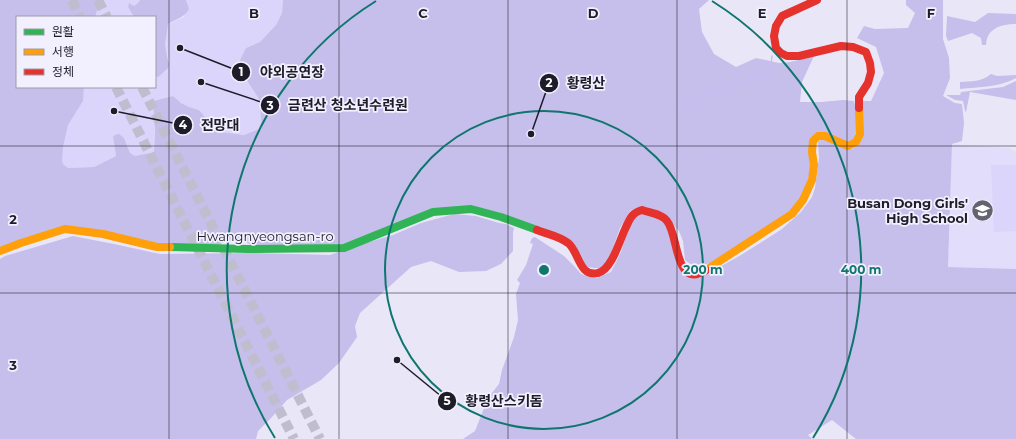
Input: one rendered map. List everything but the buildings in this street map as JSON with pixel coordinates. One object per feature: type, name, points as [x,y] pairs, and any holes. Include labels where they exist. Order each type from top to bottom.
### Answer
[{"type":"street","name":"Hwangnyeongsan-ro","points":[[0,252],[21,243],[65,229],[103,234],[157,247],[344,248],[433,212],[471,209],[501,217],[561,239],[569,244],[583,269],[594,274],[600,273],[609,265],[626,225],[633,214],[642,210],[656,214],[668,222],[674,234],[682,269],[689,273],[699,274],[792,214],[803,200],[812,180],[814,165],[812,152],[813,141],[818,136],[825,136],[848,146],[856,142],[860,134],[859,97],[868,82],[871,72],[870,63],[866,52],[853,47],[841,46],[799,56],[787,56],[776,48],[774,36],[776,26],[782,16],[817,0]]},
{"type":"shaded area","points":[[0,0],[104,0],[95,16],[16,16],[16,88],[84,88],[83,101],[68,125],[63,147],[62,160],[63,164],[68,168],[94,167],[116,156],[113,137],[119,134],[124,138],[130,153],[135,156],[154,152],[155,130],[153,101],[170,96],[173,96],[181,103],[189,107],[199,110],[221,132],[244,135],[262,128],[259,99],[244,76],[240,60],[246,48],[260,42],[276,25],[282,13],[283,0],[709,0],[699,9],[702,32],[714,54],[736,67],[756,58],[779,63],[814,56],[802,82],[800,102],[843,100],[854,101],[857,116],[855,137],[852,141],[846,142],[822,133],[815,133],[812,143],[811,161],[807,183],[797,203],[787,214],[710,263],[699,266],[694,266],[685,260],[683,241],[679,231],[671,222],[635,209],[630,211],[620,228],[605,266],[601,268],[588,267],[582,263],[574,246],[504,214],[480,208],[435,210],[344,245],[254,247],[243,240],[225,241],[219,245],[161,244],[77,228],[0,248]]},
{"type":"shaded area","points":[[104,0],[140,0],[134,6],[129,3],[128,7],[133,16],[95,16]]},
{"type":"shaded area","points":[[140,0],[186,0],[189,9],[182,17],[168,24],[165,45],[169,65],[168,68],[158,77],[156,76],[156,16],[133,16],[128,7],[129,3],[134,6]]},
{"type":"shaded area","points":[[186,0],[283,0],[282,13],[276,25],[260,42],[246,48],[244,76],[259,99],[262,128],[244,135],[221,132],[199,110],[181,103],[173,96],[166,97],[162,99],[155,122],[154,152],[135,156],[130,153],[124,138],[113,137],[116,156],[94,167],[68,168],[63,164],[62,147],[68,125],[83,101],[84,88],[156,88],[156,76],[158,77],[169,60],[165,45],[168,24],[184,17],[187,3]]},
{"type":"shaded area","points":[[906,0],[943,0],[943,39],[949,58],[950,78],[943,96],[955,103],[962,104],[964,123],[962,141],[952,144],[948,267],[1016,269],[1016,439],[856,439],[832,420],[808,435],[812,439],[463,439],[475,431],[488,398],[499,384],[518,320],[516,294],[520,283],[517,280],[526,265],[533,244],[530,243],[532,238],[535,237],[564,256],[581,274],[597,278],[611,272],[621,252],[630,224],[636,215],[647,213],[657,217],[665,224],[670,233],[679,269],[685,275],[692,278],[700,278],[741,255],[782,229],[801,212],[812,197],[815,188],[819,158],[818,142],[823,138],[846,149],[852,149],[858,145],[861,101],[871,101],[884,73],[876,47],[857,38],[864,26],[875,29],[908,28],[915,13],[906,5]]},
{"type":"shaded area","points":[[988,13],[1016,14],[1016,24],[996,28],[989,35],[986,45],[982,45],[981,38],[972,33],[948,41],[946,36],[947,16],[975,22]]},
{"type":"shaded area","points":[[991,74],[997,76],[1016,75],[1016,78],[996,85],[960,89],[960,82],[980,80]]},
{"type":"shaded area","points":[[1016,81],[1016,100],[970,92],[966,112],[963,101],[955,100],[946,95],[960,95],[961,92],[1003,87]]},
{"type":"shaded area","name":"Busan Dong Girls' High School","points":[[952,144],[1009,148],[1016,152],[1016,269],[948,267]]},
{"type":"shaded area","points":[[991,165],[1016,165],[1016,231],[994,232]]},
{"type":"shaded area","points":[[454,214],[476,216],[506,224],[514,228],[513,251],[501,264],[486,271],[459,272],[431,261],[411,267],[360,313],[355,326],[357,337],[339,363],[321,380],[287,400],[258,431],[256,439],[0,439],[0,259],[5,256],[73,236],[160,254],[252,253],[330,255],[393,235],[421,223]]},
{"type":"waterway","points":[[301,86],[327,56],[350,37],[371,0]]},
{"type":"waterway","points":[[678,110],[718,88],[770,73],[772,56]]},
{"type":"waterway","points":[[281,144],[291,129],[306,112],[312,94],[317,70]]},
{"type":"waterway","points":[[717,156],[718,88]]},
{"type":"waterway","points":[[272,168],[278,151]]},
{"type":"tunnel","points":[[72,0],[80,16]]},
{"type":"tunnel","points":[[98,0],[106,16]]},
{"type":"tunnel","points":[[117,88],[294,439]]},
{"type":"tunnel","points":[[143,88],[320,439]]},
{"type":"traffic: fast","points":[[170,247],[248,249],[344,248],[433,212],[471,209],[501,217],[537,230]]},
{"type":"traffic: slow","points":[[706,270],[792,214],[803,200],[812,180],[814,165],[812,152],[813,141],[818,136],[825,136],[848,146],[856,142],[860,134],[859,108]]},
{"type":"traffic: slow","points":[[0,251],[65,229],[103,234],[157,247],[170,247]]},
{"type":"traffic: jam","points":[[817,0],[782,16],[776,26],[774,36],[776,48],[787,56],[799,56],[841,46],[853,47],[866,52],[870,63],[871,72],[868,83],[859,97],[859,108]]},
{"type":"traffic: jam","points":[[537,230],[557,237],[568,243],[572,247],[583,268],[587,272],[598,273],[603,271],[611,260],[631,217],[642,210],[659,215],[667,221],[671,228],[679,258],[683,267],[688,273],[696,274],[706,270]]},
{"type":"place","name":"야외공연장","points":[[180,48]]},
{"type":"place","name":"금련산 청소년수련원","points":[[201,82]]},
{"type":"place","name":"전망대","points":[[114,111]]},
{"type":"place","name":"황령산","points":[[531,134]]},
{"type":"place","name":"Busan Dong Girls' High School","points":[[983,210]]},
{"type":"place","name":"황령산스키돔","points":[[397,360]]}]
